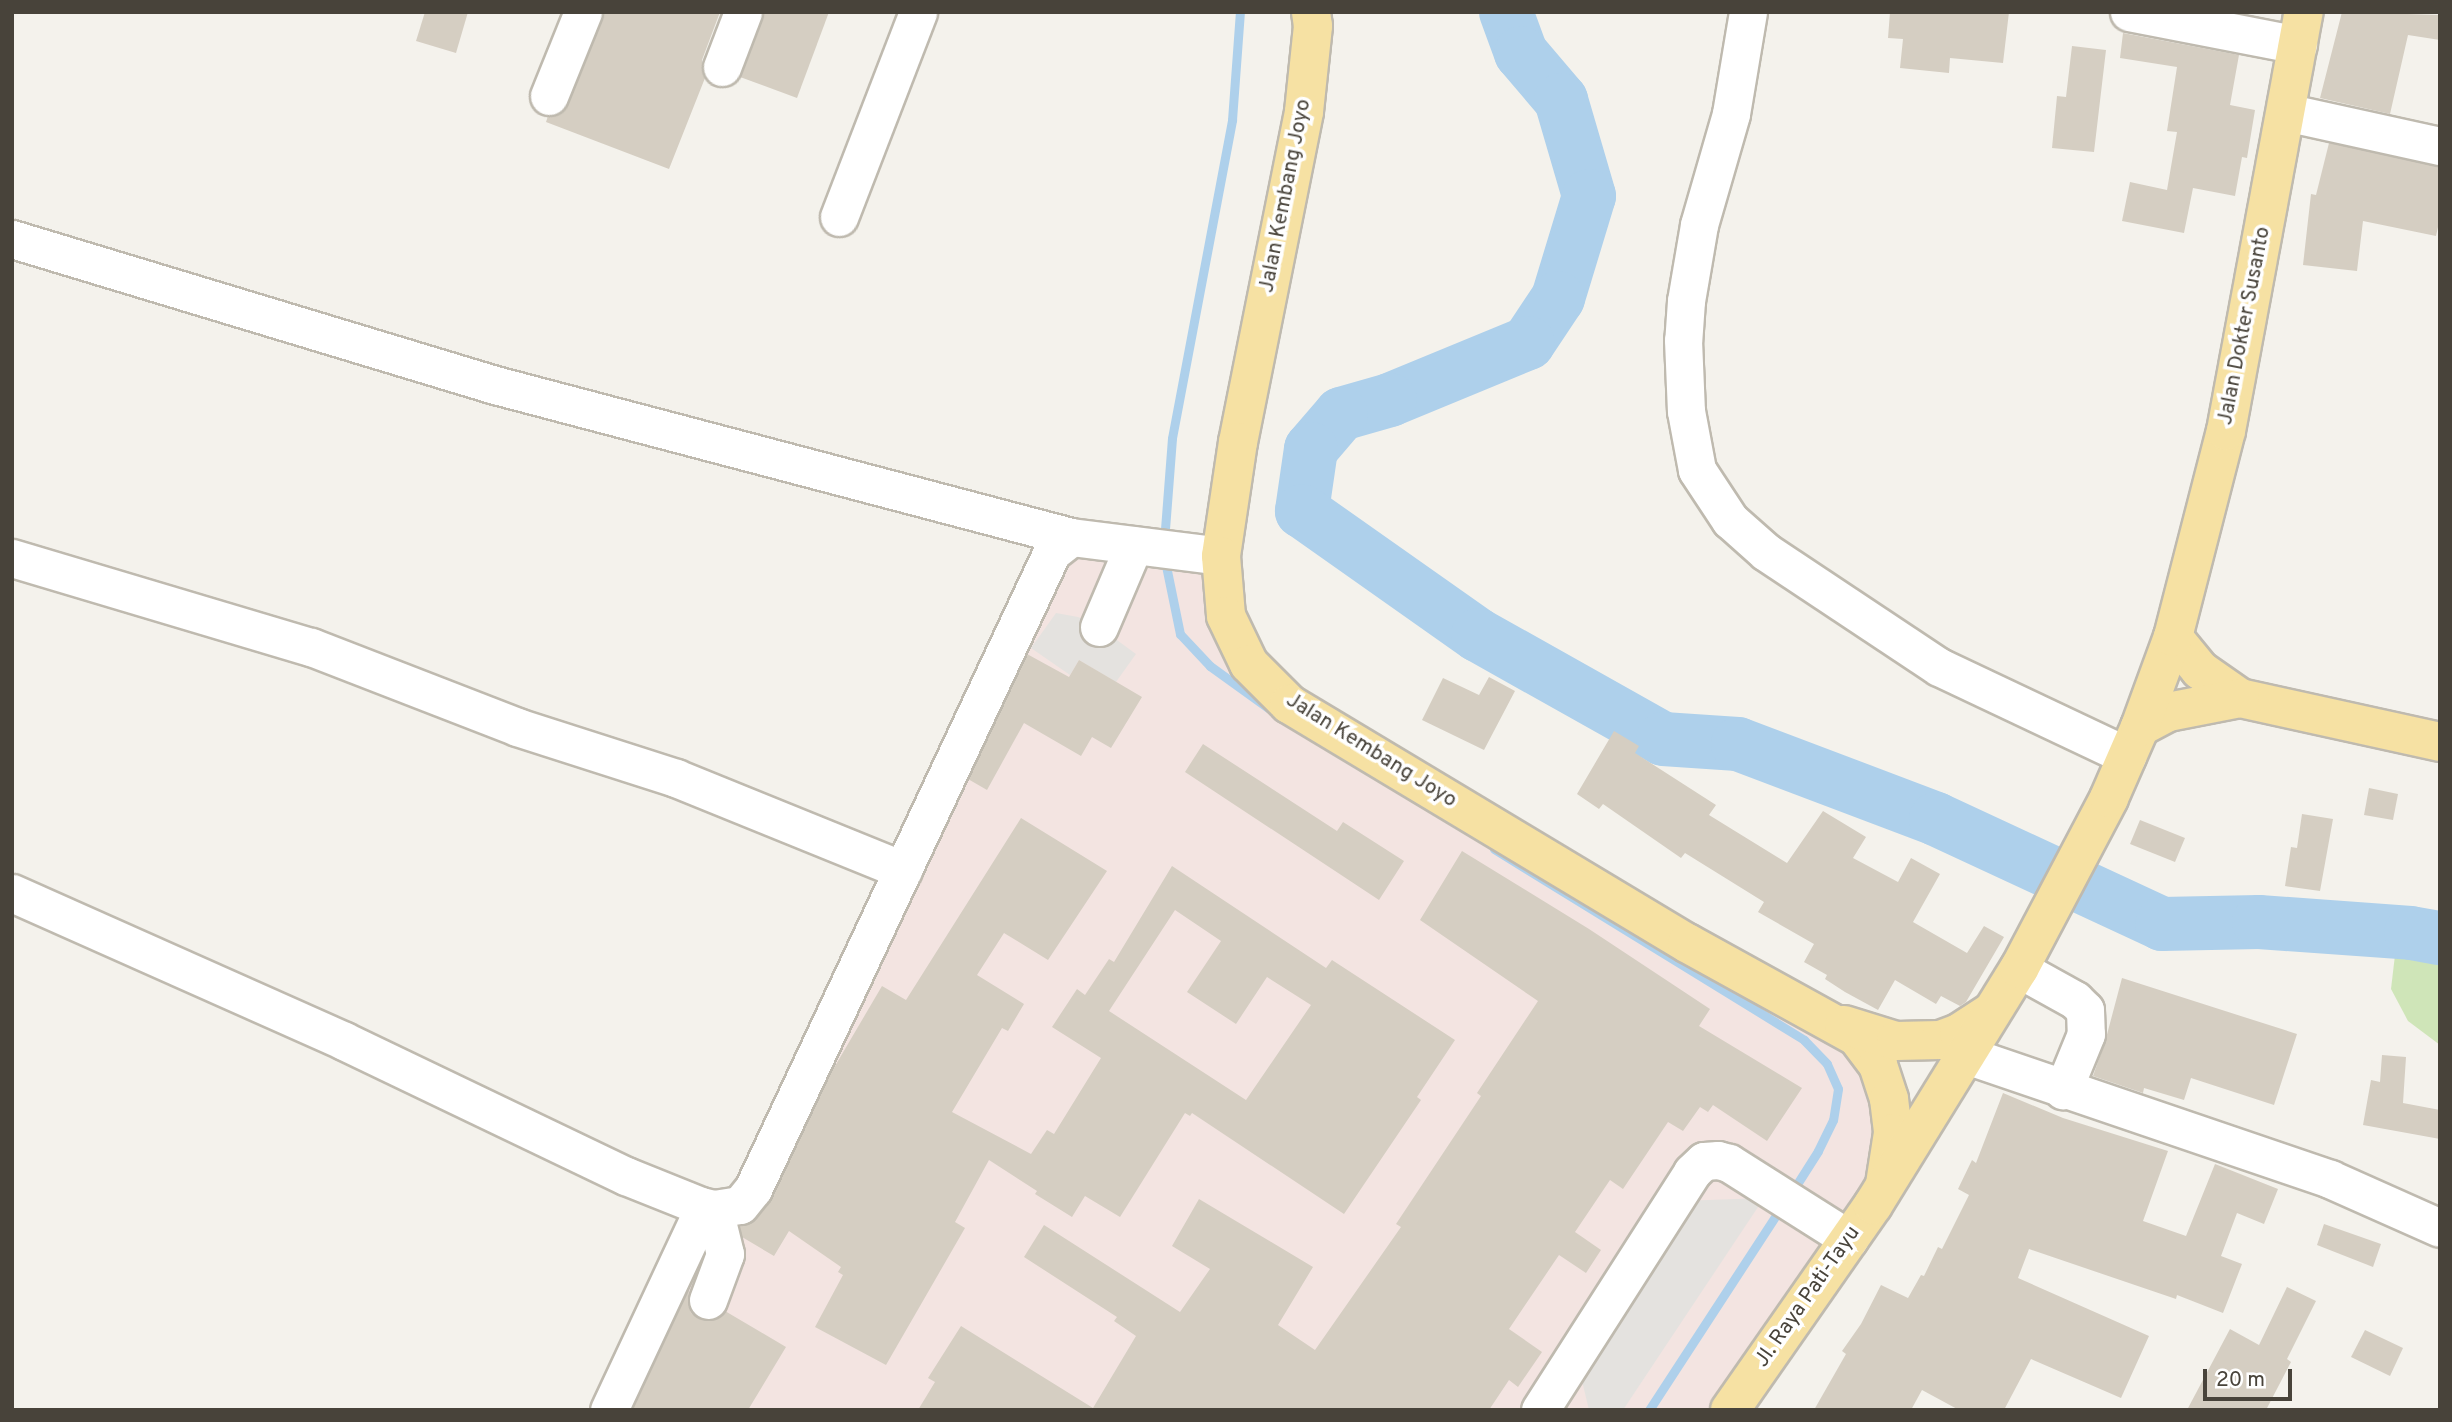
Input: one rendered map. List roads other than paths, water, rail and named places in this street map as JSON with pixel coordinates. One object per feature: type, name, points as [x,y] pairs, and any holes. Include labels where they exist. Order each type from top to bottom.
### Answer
[{"type":"main road","name":"Jalan Kembang Joyo","points":[[1311,12],[1314,26],[1304,112],[1238,442],[1221,556],[1226,616],[1248,664],[1289,704],[1687,943],[1846,1029],[1896,1041],[1940,1040],[1959,1033],[1993,1011]]},
{"type":"main road","name":"Jalan Dokter Susanto","points":[[2025,958],[2109,798],[2173,637],[2226,431],[2301,29]]},
{"type":"main road","points":[[2173,637],[2200,670],[2240,698],[2440,742]]},
{"type":"main road","points":[[2133,741],[2168,712],[2240,698]]},
{"type":"main road","name":"Jl. Raya Pati-Tayu","points":[[1730,1410],[1885,1184],[2025,958]]},
{"type":"main road","points":[[1846,1029],[1878,1065],[1889,1099],[1892,1133],[1885,1184]]},
{"type":"street","points":[[549,96],[583,12]]},
{"type":"street","points":[[722,67],[743,12]]},
{"type":"street","points":[[838,217],[918,12]]},
{"type":"street","points":[[1748,12],[1731,114],[1699,225],[1686,301],[1683,340],[1686,411],[1697,470],[1730,520],[1766,552],[1916,652],[1998,696],[2133,741]]},
{"type":"street","points":[[2129,12],[2301,29]]},
{"type":"street","points":[[2285,112],[2440,146]]},
{"type":"street","points":[[12,239],[495,385],[1070,537],[1221,556]]},
{"type":"street","points":[[609,1410],[706,1216],[740,1205],[753,1189],[1052,552],[1070,537]]},
{"type":"street","points":[[1099,627],[1134,545]]},
{"type":"street","points":[[12,558],[311,647],[517,727],[676,778],[903,870]]},
{"type":"street","points":[[12,893],[344,1041],[706,1216],[725,1254],[708,1300]]},
{"type":"street","points":[[2025,958],[2085,1010],[2086,1034],[2063,1090]]},
{"type":"street","points":[[1966,1055],[2330,1179],[2440,1228]]},
{"type":"street","points":[[1539,1410],[1692,1172],[1704,1161],[1718,1160],[1729,1163],[1849,1239]]},
{"type":"waterway","points":[[1164,542],[1172,438],[1232,120],[1240,12]]},
{"type":"waterway","points":[[1506,12],[1521,53],[1561,100],[1589,196],[1558,298],[1528,343],[1390,400],[1341,414],[1311,449],[1302,511],[1478,635],[1663,739],[1738,744],[1936,819],[2162,924],[2259,922],[2411,933],[2440,938]]},
{"type":"waterway","points":[[1164,556],[1180,634],[1210,666],[1268,708]]},
{"type":"waterway","points":[[1494,849],[1804,1040],[1827,1064],[1838,1089],[1833,1120],[1818,1151],[1792,1192]]},
{"type":"waterway","points":[[1649,1410],[1782,1206]]}]
